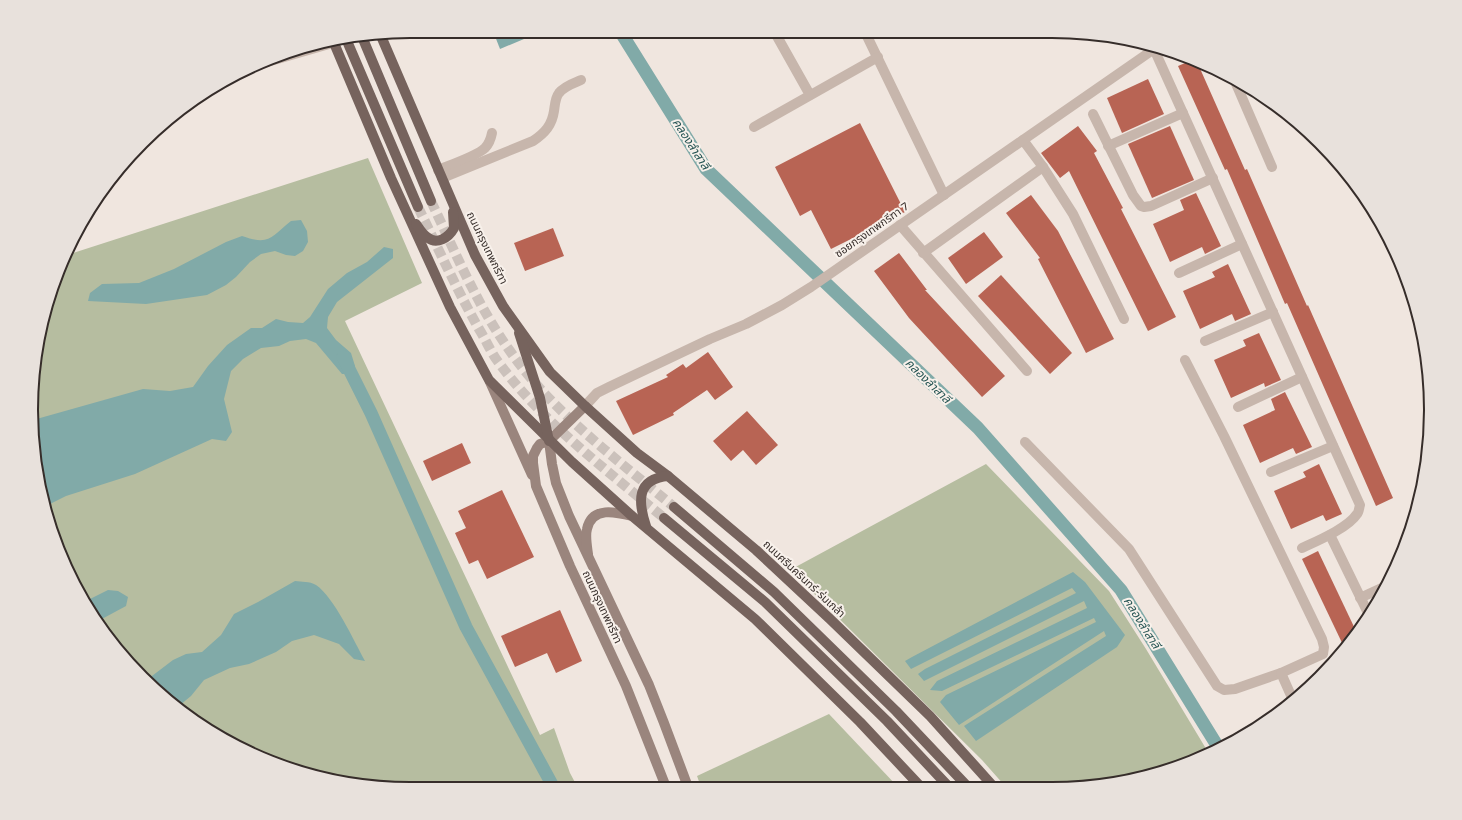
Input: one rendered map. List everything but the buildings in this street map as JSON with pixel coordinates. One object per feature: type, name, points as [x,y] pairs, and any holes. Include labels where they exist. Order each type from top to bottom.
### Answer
[{"type":"main road","name":"ถนนกรุงเทพกรีฑา","points":[[382,39],[475,255],[503,306],[550,372],[585,406],[549,440],[540,444],[537,448],[533,456],[536,486],[570,566],[626,686],[664,782]]},
{"type":"main road","points":[[364,41],[431,201]]},
{"type":"main road","points":[[348,43],[418,207]]},
{"type":"main road","points":[[335,46],[406,211],[450,307],[489,380],[536,486]]},
{"type":"main road","points":[[406,211],[428,238],[442,240],[448,236],[454,228],[454,217],[449,195]]},
{"type":"main road","points":[[516,324],[540,398],[549,440]]},
{"type":"main road","points":[[489,380],[549,440],[632,516],[755,619],[860,722],[916,782]]},
{"type":"main road","name":"ถนนศรีนครินทร์-ร่มเกล้า","points":[[585,406],[637,452],[756,550],[930,716],[989,782]]},
{"type":"main road","name":"ถนนกรุงเทพกรีฑา","points":[[549,440],[556,483],[569,516],[588,560],[649,685],[686,782]]},
{"type":"main road","points":[[647,528],[640,503],[644,489],[654,478],[668,476]]},
{"type":"main road","points":[[674,507],[774,592],[896,711],[962,782]]},
{"type":"main road","points":[[588,560],[587,529],[593,517],[604,512],[614,512],[632,516]]},
{"type":"main road","points":[[664,518],[765,602],[887,721],[944,782]]},
{"type":"street","points":[[778,38],[810,95]]},
{"type":"street","points":[[868,38],[944,195]]},
{"type":"street","name":"ซอยกรุงเทพกรีฑา 7","points":[[585,406],[597,394],[609,387],[710,339],[746,324],[812,287],[1151,52]]},
{"type":"street","points":[[1159,54],[1242,244],[1360,505],[1358,513],[1352,520],[1330,535],[1302,548]]},
{"type":"street","points":[[754,127],[878,57]]},
{"type":"street","points":[[440,174],[534,141],[540,137],[550,125],[554,113],[555,102],[559,93],[581,80]]},
{"type":"street","points":[[1238,88],[1272,167]]},
{"type":"street","points":[[1108,146],[1184,113]]},
{"type":"street","points":[[1092,114],[1133,195],[1141,206],[1151,206],[1213,178]]},
{"type":"street","points":[[440,174],[485,149],[492,133]]},
{"type":"street","points":[[1023,140],[1043,167],[1073,214],[1124,319]]},
{"type":"street","points":[[923,253],[1043,167]]},
{"type":"street","points":[[900,225],[1027,371]]},
{"type":"street","points":[[1179,273],[1242,244]]},
{"type":"street","points":[[1205,341],[1273,312]]},
{"type":"street","points":[[1025,442],[1129,549],[1217,686],[1224,690],[1235,689],[1280,673],[1322,654],[1324,647],[1322,639],[1224,436],[1185,360]]},
{"type":"street","points":[[1238,407],[1302,378]]},
{"type":"street","points":[[1271,472],[1333,446]]},
{"type":"street","points":[[1330,535],[1366,610]]},
{"type":"street","points":[[1360,598],[1377,590]]},
{"type":"street","points":[[1280,673],[1291,695]]},
{"type":"green space","points":[[368,158],[422,283],[345,321],[540,735],[554,728],[570,773],[575,782],[410,782],[361,779],[337,775],[290,762],[245,744],[203,719],[165,690],[147,673],[130,655],[101,617],[76,575],[58,530],[45,483],[41,459],[38,410],[41,361],[51,314],[58,290],[72,253]]},
{"type":"green space","points":[[986,464],[1109,591],[1206,749],[1172,762],[1148,769],[1101,779],[1052,782],[1001,782],[982,760],[790,570]]},
{"type":"green space","points":[[829,714],[893,782],[699,782],[697,776]]},
{"type":"water","points":[[496,38],[526,38],[500,49]]},
{"type":"water","points":[[301,220],[307,231],[308,242],[303,251],[295,256],[286,255],[275,251],[261,254],[250,262],[226,285],[207,295],[146,304],[88,301],[90,293],[102,284],[139,283],[174,269],[226,242],[242,236],[251,239],[265,240],[270,238],[291,221]]},
{"type":"water","points":[[384,247],[393,249],[393,258],[337,302],[328,317],[327,328],[336,340],[351,353],[355,366],[349,374],[342,374],[316,343],[306,339],[290,341],[279,346],[261,348],[243,359],[231,371],[224,399],[232,432],[226,441],[212,439],[135,474],[66,496],[50,504],[41,459],[38,418],[143,389],[170,391],[193,387],[208,366],[227,345],[251,328],[262,328],[276,319],[288,322],[303,323],[310,317],[328,289],[347,273],[367,262]]},
{"type":"water","points":[[1073,572],[1085,582],[1125,635],[1117,647],[976,741],[964,726],[1106,636],[1104,631],[959,725],[940,702],[946,695],[1096,622],[1094,618],[942,691],[930,690],[937,681],[1087,608],[1084,601],[924,681],[918,674],[925,669],[1076,593],[1072,588],[911,669],[905,661]]},
{"type":"water","points":[[295,581],[308,582],[316,585],[330,599],[337,609],[365,661],[354,659],[339,644],[314,635],[292,641],[276,652],[249,664],[230,668],[204,680],[191,696],[182,703],[151,677],[173,660],[186,654],[202,652],[221,635],[234,614]]},
{"type":"water","points":[[108,590],[118,591],[128,597],[126,606],[102,619],[90,599]]},
{"type":"waterway","name":"คลองลำสาลี","points":[[624,38],[706,169],[978,428],[1121,590],[1216,744]]},
{"type":"waterway","points":[[343,357],[371,413],[466,627],[551,782]]},
{"type":"tunnel","points":[[431,201],[467,278],[487,315],[510,351],[527,373],[565,415],[608,453],[674,507]]},
{"type":"tunnel","points":[[418,207],[463,299],[499,363],[517,385],[556,426],[664,518]]}]
